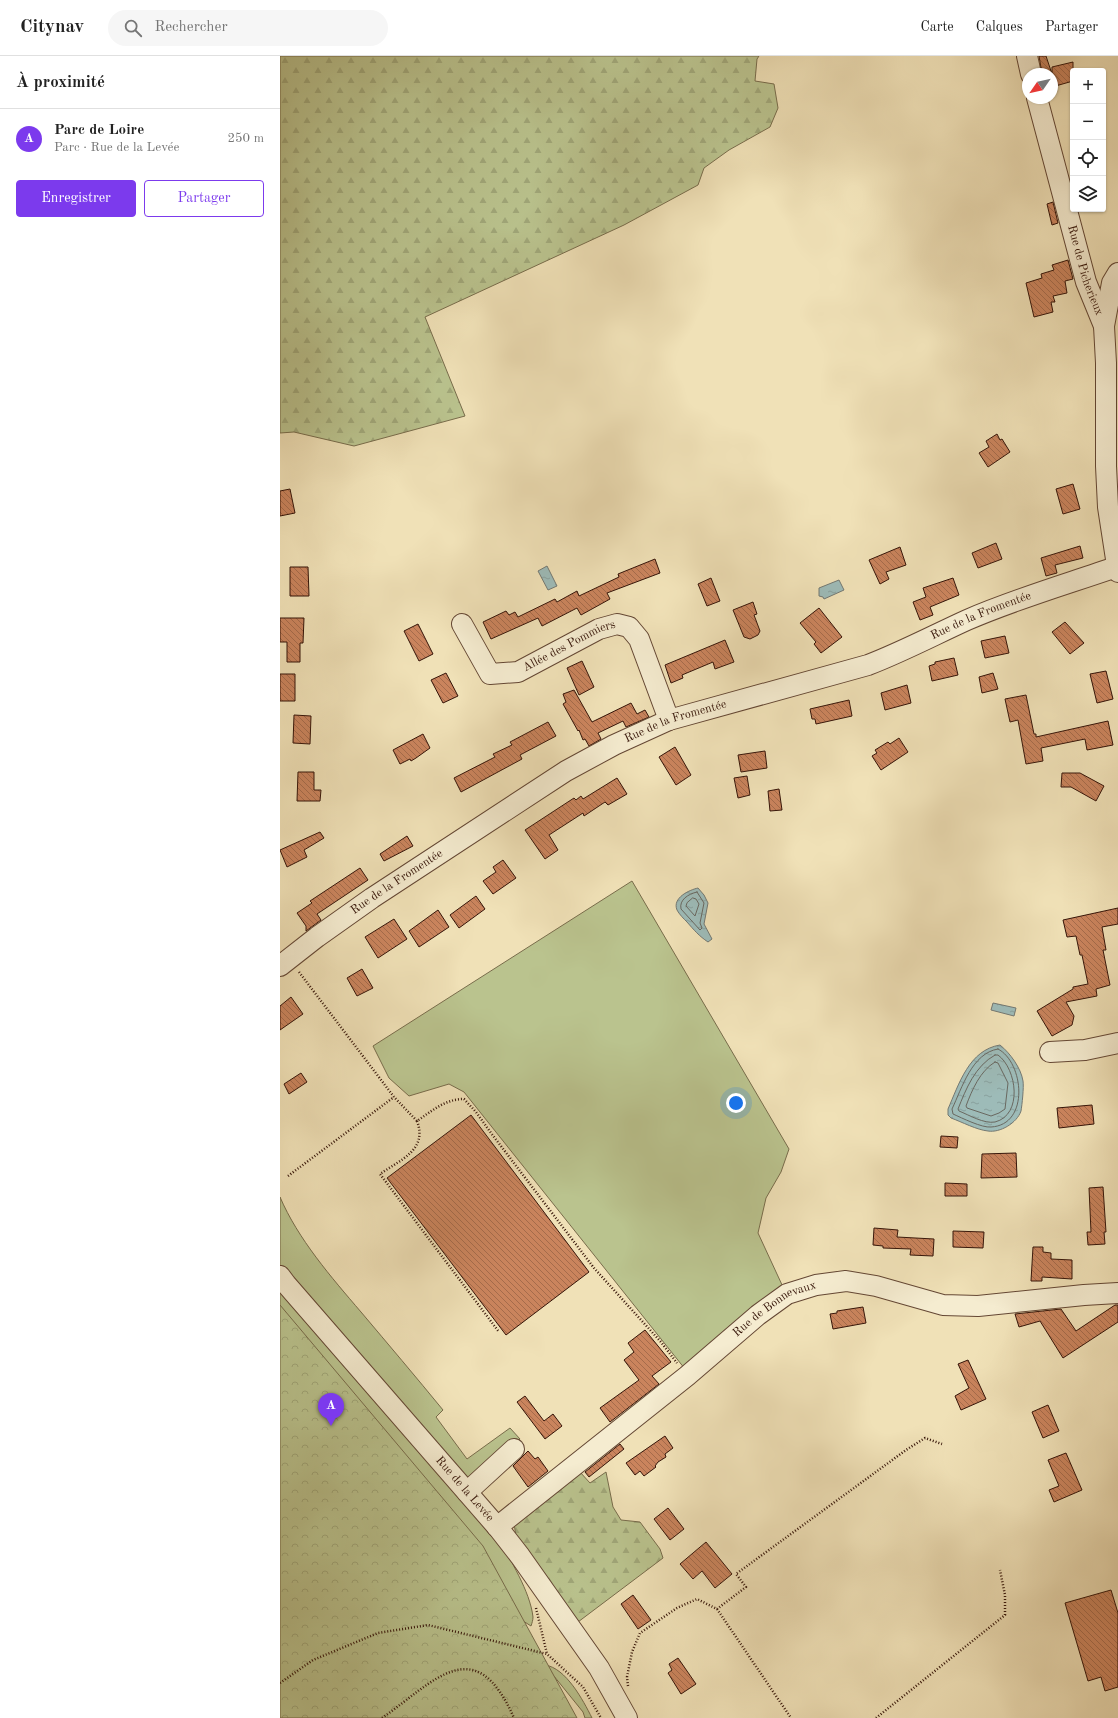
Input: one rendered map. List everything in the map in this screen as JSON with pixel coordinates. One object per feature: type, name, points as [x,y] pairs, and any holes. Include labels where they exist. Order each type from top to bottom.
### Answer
[{"type":"street","points":[[1027,56],[1030,68]]},
{"type":"street","name":"Rue de Picherieux","points":[[1039,104],[1083,272],[1104,326]]},
{"type":"street","points":[[1083,272],[1088,277],[1104,281],[1117,274]]},
{"type":"street","points":[[1117,274],[1112,282],[1104,326],[1107,378],[1107,493],[1117,569]]},
{"type":"street","name":"Rue de la Fromentée","points":[[284,963],[317,937],[372,898],[566,771],[614,745],[669,720],[868,665],[895,655],[968,620],[1028,597],[1117,569]]},
{"type":"street","name":"Allée des Pommiers","points":[[462,624],[490,674],[518,672],[599,629],[617,624],[629,627],[639,639],[669,720]]},
{"type":"street","points":[[1050,1052],[1085,1050],[1118,1043]]},
{"type":"street","name":"Rue de la Levée","points":[[280,1276],[497,1526],[599,1668],[627,1718]]},
{"type":"street","name":"Rue de Bonnevaux","points":[[497,1526],[687,1376],[758,1315],[787,1294],[816,1284],[846,1281],[876,1286],[943,1305],[978,1306],[1118,1293]]},
{"type":"street","points":[[467,1492],[514,1450]]},
{"type":"path","points":[[284,963],[394,1097],[417,1121],[420,1129],[420,1139],[414,1151],[380,1174],[499,1332]]},
{"type":"path","points":[[288,1176],[394,1097]]},
{"type":"path","points":[[417,1121],[454,1099],[464,1099],[476,1112],[594,1268],[661,1342],[687,1376]]},
{"type":"path","points":[[717,1609],[746,1587],[736,1574],[755,1560],[899,1455],[925,1438],[942,1444]]},
{"type":"path","points":[[876,1718],[1004,1615],[1005,1595],[1000,1570]]},
{"type":"path","points":[[629,1691],[628,1678],[632,1652],[640,1633],[677,1608],[697,1599],[717,1609],[791,1718]]},
{"type":"path","points":[[280,1683],[313,1660],[378,1633],[428,1625],[547,1654],[583,1687],[601,1718]]},
{"type":"path","points":[[382,1718],[418,1689],[444,1673],[464,1669],[481,1672],[508,1704],[514,1718]]},
{"type":"green space","points":[[280,56],[759,56],[757,59],[755,81],[774,84],[778,108],[770,127],[729,150],[704,168],[698,185],[624,225],[425,317],[465,416],[354,446],[294,432],[280,433]]},
{"type":"green space","points":[[632,881],[789,1149],[781,1172],[766,1198],[758,1233],[783,1287],[685,1369],[464,1092],[449,1084],[409,1096],[389,1078],[373,1046]]},
{"type":"green space","points":[[280,1197],[296,1228],[316,1257],[443,1410],[436,1417],[467,1459],[510,1428],[520,1439],[468,1485],[280,1269]]},
{"type":"green space","points":[[280,1287],[498,1537],[524,1586],[533,1617],[531,1626],[520,1619],[280,1327]]},
{"type":"green space","points":[[280,1305],[483,1546],[577,1718],[280,1718]]},
{"type":"green space","points":[[580,1472],[590,1483],[606,1472],[613,1507],[621,1520],[640,1522],[660,1549],[663,1558],[578,1622],[516,1537],[514,1523]]},
{"type":"green space","points":[[545,1665],[553,1667],[567,1678],[579,1694],[592,1718],[585,1718],[583,1712]]},
{"type":"water","points":[[547,566],[557,586],[548,590],[538,571]]},
{"type":"water","points":[[839,580],[844,590],[824,599],[823,597],[819,596],[819,588]]},
{"type":"water","points":[[698,888],[708,903],[704,924],[712,939],[708,942],[697,933],[677,910],[676,906],[682,895]]},
{"type":"water","points":[[993,1003],[1016,1008],[1014,1016],[991,1010]]},
{"type":"water","points":[[1000,1045],[1008,1052],[1022,1076],[1023,1096],[1019,1115],[1008,1126],[1003,1129],[993,1131],[979,1129],[951,1118],[948,1115],[948,1109],[966,1070],[980,1054],[989,1048]]},
{"type":"building","points":[[1039,56],[1046,56],[1050,68],[1041,68]]},
{"type":"building","points":[[1073,62],[1073,68],[1070,68],[1070,82],[1058,85],[1058,68],[1052,67]]},
{"type":"building","points":[[1053,202],[1058,223],[1052,225],[1047,204]]},
{"type":"building","points":[[1068,260],[1073,279],[1065,281],[1067,293],[1053,296],[1055,302],[1051,302],[1053,312],[1034,317],[1026,283],[1042,278],[1041,274],[1054,270],[1052,265]]},
{"type":"building","points":[[997,434],[1010,452],[988,467],[979,453],[989,447],[986,441]]},
{"type":"building","points":[[1073,484],[1080,509],[1063,514],[1056,489]]},
{"type":"building","points":[[290,489],[295,513],[280,516],[280,491]]},
{"type":"building","points":[[996,543],[1002,559],[978,568],[972,553]]},
{"type":"building","points":[[1080,546],[1083,558],[1055,565],[1057,573],[1046,576],[1041,558]]},
{"type":"building","points":[[900,547],[906,565],[886,572],[889,579],[880,584],[869,560]]},
{"type":"building","points":[[655,559],[660,573],[607,593],[610,599],[581,615],[577,608],[542,626],[538,618],[491,639],[483,622],[506,611],[509,615],[515,612],[518,617],[555,599],[557,602],[577,591],[579,596],[619,577],[618,574]]},
{"type":"building","points":[[290,567],[308,567],[309,596],[290,596]]},
{"type":"building","points":[[711,578],[720,601],[707,606],[698,584]]},
{"type":"building","points":[[953,578],[959,595],[930,607],[933,615],[920,620],[913,602],[926,597],[923,588]]},
{"type":"building","points":[[753,602],[757,614],[754,615],[760,631],[758,635],[750,639],[744,637],[733,610]]},
{"type":"building","points":[[819,608],[842,637],[821,653],[814,644],[816,642],[800,623]]},
{"type":"building","points":[[280,618],[304,618],[303,643],[300,643],[300,662],[287,662],[287,642],[280,642]]},
{"type":"building","points":[[1065,622],[1084,643],[1070,654],[1052,632]]},
{"type":"building","points":[[418,624],[433,654],[419,661],[404,631]]},
{"type":"building","points":[[1005,636],[1009,653],[985,658],[981,641]]},
{"type":"building","points":[[725,640],[734,662],[715,669],[713,662],[682,675],[683,678],[671,683],[665,665]]},
{"type":"building","points":[[954,658],[958,675],[932,681],[929,666],[935,664],[935,662]]},
{"type":"building","points":[[582,661],[594,687],[579,695],[567,668]]},
{"type":"building","points":[[1106,671],[1113,699],[1097,703],[1090,674]]},
{"type":"building","points":[[446,673],[458,696],[443,703],[431,680]]},
{"type":"building","points":[[993,673],[998,689],[982,693],[979,677]]},
{"type":"building","points":[[280,674],[295,674],[295,701],[280,701]]},
{"type":"building","points":[[907,685],[911,703],[885,710],[881,693]]},
{"type":"building","points":[[574,690],[592,722],[631,703],[637,714],[645,710],[649,717],[626,727],[623,721],[598,733],[601,739],[589,746],[585,739],[583,740],[579,730],[578,731],[563,704],[566,702],[563,694]]},
{"type":"building","points":[[1026,695],[1034,734],[1036,734],[1036,737],[1108,721],[1113,745],[1087,750],[1085,739],[1041,748],[1043,761],[1026,764],[1018,720],[1010,722],[1005,699]]},
{"type":"building","points":[[849,700],[852,716],[816,724],[815,719],[812,719],[810,709]]},
{"type":"building","points":[[294,715],[311,716],[310,744],[293,743]]},
{"type":"building","points":[[548,722],[556,736],[520,755],[522,759],[461,792],[454,778],[495,757],[493,754],[512,745],[510,742]]},
{"type":"building","points":[[423,734],[430,748],[411,761],[410,759],[400,764],[393,750]]},
{"type":"building","points":[[899,738],[908,752],[881,770],[872,756],[877,753],[875,750],[888,742],[890,744]]},
{"type":"building","points":[[675,747],[691,775],[676,785],[659,757]]},
{"type":"building","points":[[765,751],[767,768],[741,772],[738,755]]},
{"type":"building","points":[[298,772],[314,772],[314,790],[321,790],[320,801],[297,801]]},
{"type":"building","points":[[1062,773],[1080,773],[1104,786],[1096,801],[1071,787],[1061,787]]},
{"type":"building","points":[[747,776],[750,795],[738,798],[734,778]]},
{"type":"building","points":[[617,778],[627,794],[608,805],[605,802],[584,816],[583,813],[549,835],[558,850],[545,859],[525,830],[574,798],[576,800],[581,796],[583,799]]},
{"type":"building","points":[[779,789],[782,810],[770,811],[768,791]]},
{"type":"building","points":[[320,832],[324,838],[304,850],[307,857],[287,867],[280,850]]},
{"type":"building","points":[[407,836],[413,846],[384,861],[380,854]]},
{"type":"building","points":[[503,860],[516,878],[493,894],[483,881],[496,872],[493,867]]},
{"type":"building","points":[[360,868],[368,880],[317,914],[321,920],[306,931],[306,926],[297,913],[312,903],[310,901]]},
{"type":"building","points":[[476,896],[485,909],[459,928],[450,915]]},
{"type":"building","points":[[1118,908],[1118,924],[1102,927],[1106,950],[1103,950],[1110,985],[1096,989],[1097,996],[1066,1002],[1074,1016],[1072,1025],[1052,1036],[1037,1011],[1073,989],[1073,987],[1088,984],[1082,955],[1080,955],[1076,936],[1067,937],[1063,920]]},
{"type":"building","points":[[438,910],[449,927],[419,947],[409,931]]},
{"type":"building","points":[[394,919],[407,939],[378,958],[365,937]]},
{"type":"building","points":[[362,969],[373,988],[357,996],[347,978]]},
{"type":"building","points":[[291,997],[303,1014],[280,1030],[280,1006]]},
{"type":"building","points":[[301,1073],[307,1082],[289,1094],[284,1084]]},
{"type":"building","points":[[1092,1105],[1094,1124],[1059,1128],[1057,1108]]},
{"type":"building","points":[[471,1115],[589,1272],[506,1335],[387,1178]]},
{"type":"building","points":[[941,1136],[958,1137],[957,1148],[940,1147]]},
{"type":"building","points":[[1016,1153],[1017,1177],[981,1178],[982,1154]]},
{"type":"building","points":[[945,1183],[967,1184],[967,1196],[945,1196]]},
{"type":"building","points":[[1103,1187],[1106,1232],[1104,1232],[1105,1244],[1088,1245],[1087,1232],[1091,1232],[1089,1188]]},
{"type":"building","points":[[874,1228],[898,1230],[897,1237],[934,1239],[933,1256],[910,1255],[911,1249],[883,1248],[883,1246],[873,1245]]},
{"type":"building","points":[[953,1231],[984,1232],[983,1248],[953,1247]]},
{"type":"building","points":[[1033,1247],[1043,1247],[1043,1252],[1051,1253],[1051,1259],[1072,1260],[1072,1279],[1042,1277],[1042,1281],[1031,1281]]},
{"type":"building","points":[[1115,1305],[1118,1305],[1118,1322],[1063,1358],[1040,1321],[1019,1327],[1015,1314],[1061,1309],[1076,1331]]},
{"type":"building","points":[[863,1307],[866,1323],[833,1329],[830,1314],[837,1313],[837,1311]]},
{"type":"building","points":[[645,1330],[671,1362],[652,1376],[659,1384],[610,1422],[600,1408],[639,1380],[624,1360],[634,1352],[628,1343]]},
{"type":"building","points":[[968,1360],[986,1399],[961,1410],[955,1396],[969,1388],[958,1364]]},
{"type":"building","points":[[525,1396],[544,1421],[553,1414],[562,1426],[545,1439],[517,1402]]},
{"type":"building","points":[[1048,1405],[1059,1431],[1043,1438],[1032,1412]]},
{"type":"building","points":[[665,1436],[673,1448],[665,1454],[666,1457],[658,1462],[655,1466],[656,1467],[644,1476],[640,1471],[635,1475],[626,1463]]},
{"type":"building","points":[[620,1444],[624,1449],[589,1477],[585,1472]]},
{"type":"building","points":[[528,1451],[535,1459],[538,1457],[548,1471],[528,1487],[513,1466]]},
{"type":"building","points":[[1066,1453],[1082,1490],[1054,1502],[1049,1490],[1059,1486],[1048,1460]]},
{"type":"building","points":[[668,1508],[684,1529],[670,1540],[654,1519]]},
{"type":"building","points":[[706,1542],[732,1574],[715,1588],[702,1571],[693,1579],[680,1564]]},
{"type":"building","points":[[1111,1590],[1118,1613],[1118,1687],[1105,1691],[1101,1677],[1088,1681],[1065,1603]]},
{"type":"building","points":[[633,1595],[651,1620],[638,1629],[621,1604]]},
{"type":"building","points":[[678,1658],[696,1684],[681,1694],[668,1673],[672,1670],[669,1664]]},
{"type":"place","name":"Parc de Loire","points":[[331,1426]]}]
